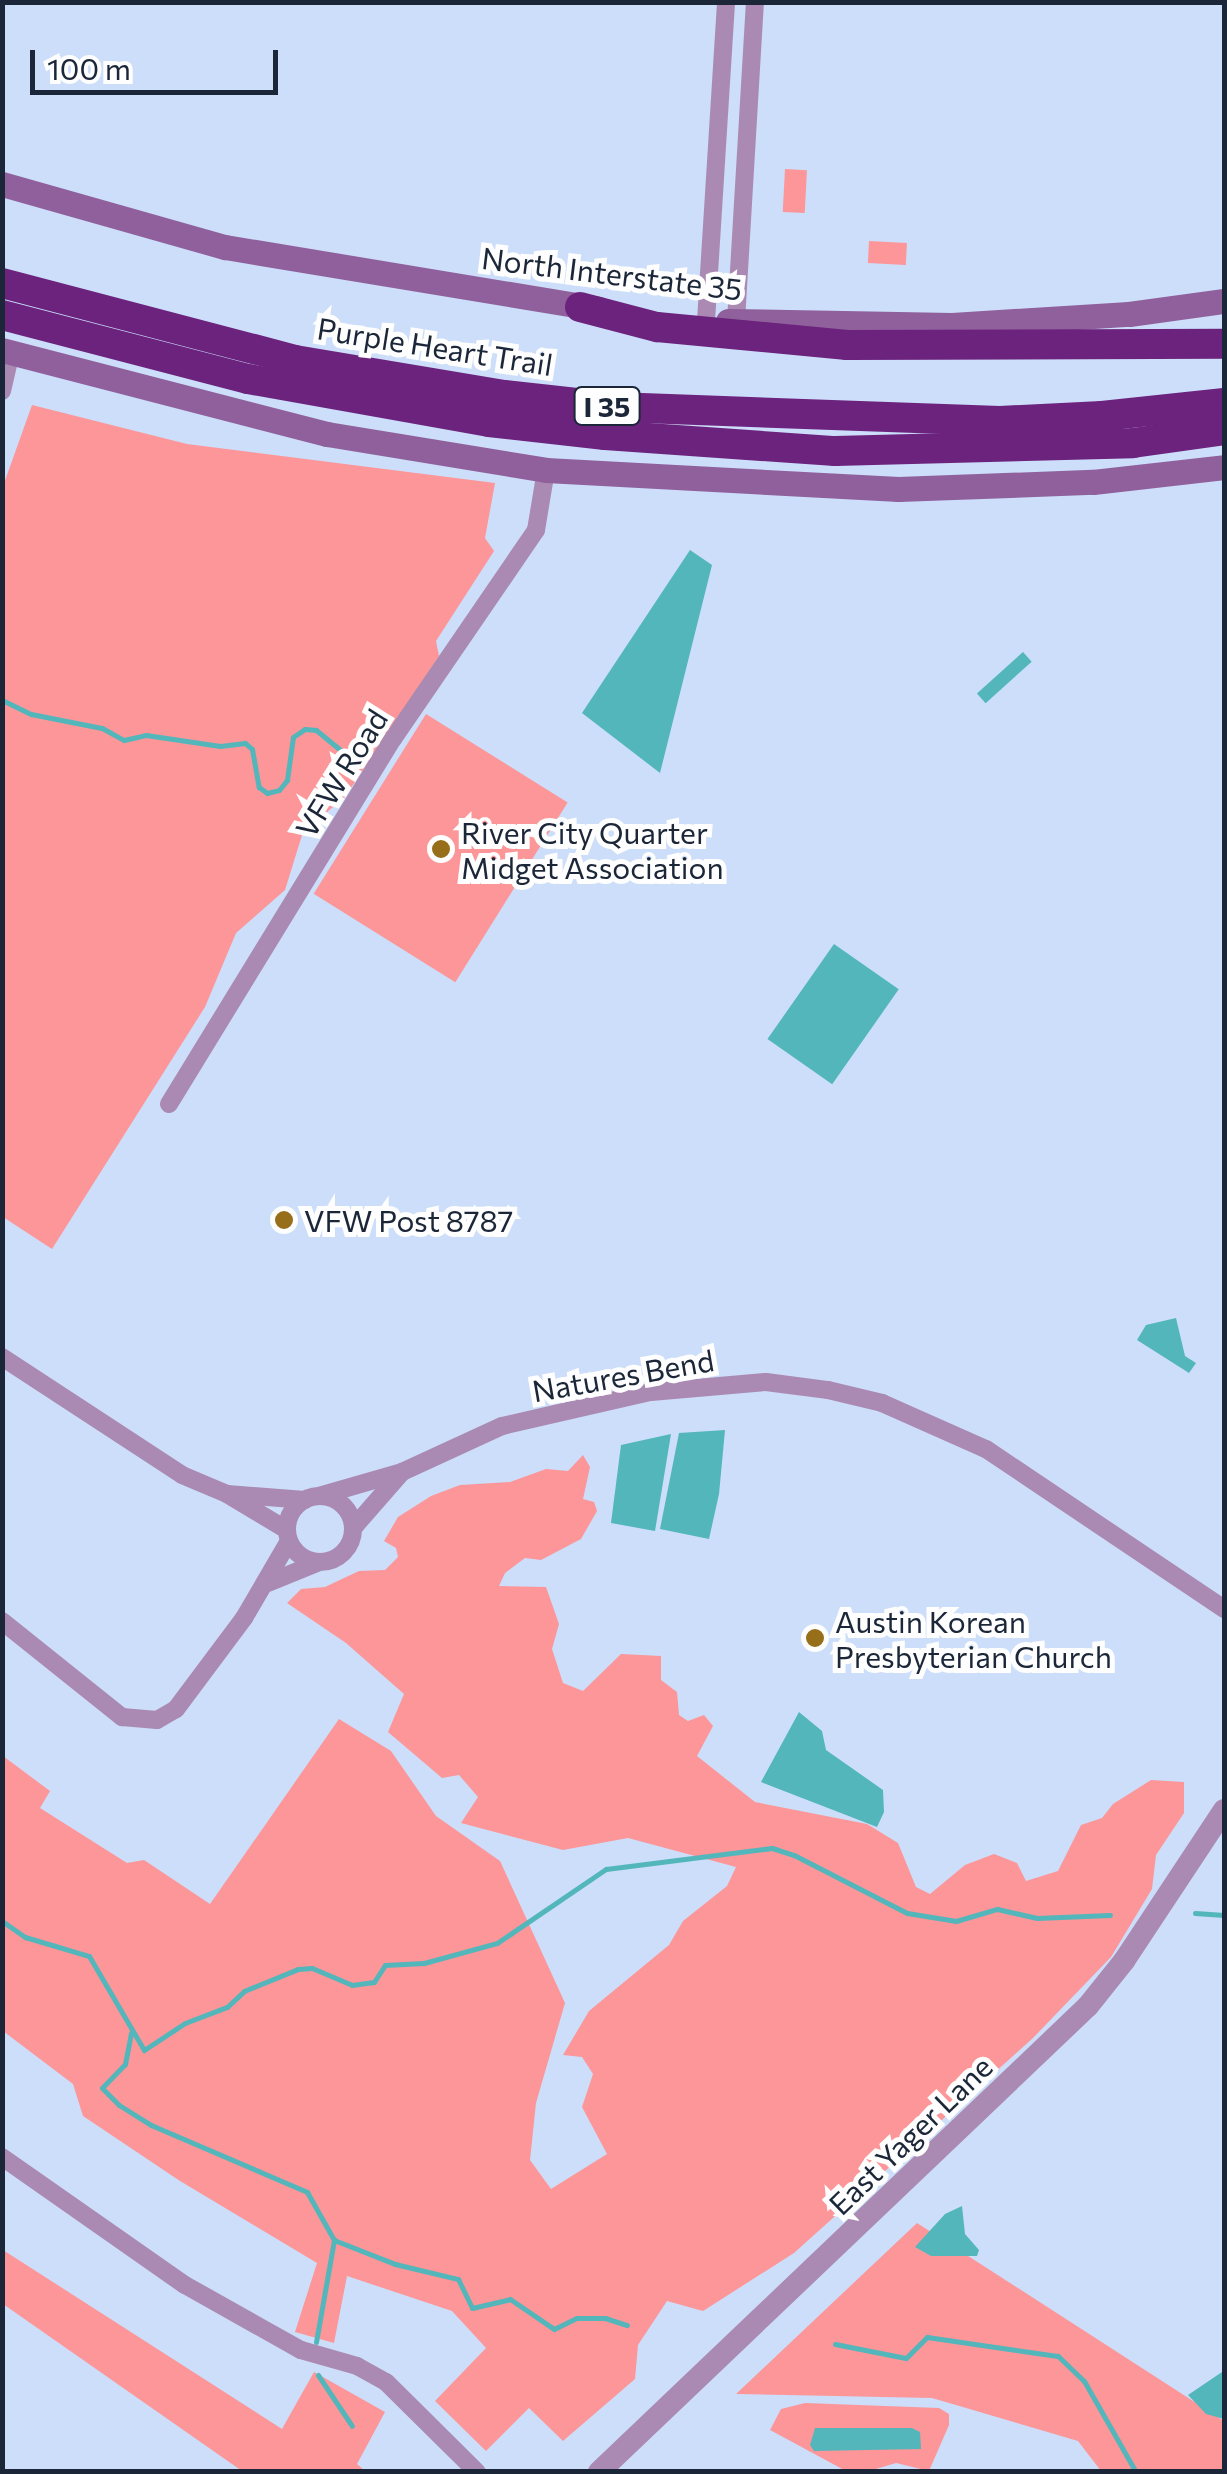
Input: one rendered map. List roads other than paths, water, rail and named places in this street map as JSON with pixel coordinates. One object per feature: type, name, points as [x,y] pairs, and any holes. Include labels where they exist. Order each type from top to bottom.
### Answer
[{"type":"highway","name":"Purple Heart Trail","points":[[2,283],[295,360],[615,408],[1000,421],[1102,416],[1224,403]]},
{"type":"highway","points":[[580,307],[657,327],[846,345],[1224,344]]},
{"type":"highway","name":"I 35","points":[[2,316],[248,379],[489,422],[605,435],[835,451],[1132,443],[1224,430]]},
{"type":"main road","name":"North Interstate 35","points":[[2,184],[225,247],[580,307],[706,321],[952,325],[1129,314],[1224,301]]},
{"type":"main road","points":[[7,351],[328,434],[546,470],[898,489],[1093,482],[1224,467]]},
{"type":"street","points":[[706,321],[726,2]]},
{"type":"street","points":[[736,321],[755,2]]},
{"type":"street","points":[[2,391],[7,351]]},
{"type":"street","name":"VFW Road","points":[[170,1104],[393,740],[536,530],[546,470]]},
{"type":"street","name":"Natures Bend","points":[[2,1357],[182,1474],[227,1494],[288,1536]]},
{"type":"street","name":"Natures Bend","points":[[227,1494],[312,1498],[402,1472],[502,1426],[651,1392],[766,1382],[828,1390],[882,1403],[986,1449],[1224,1608]]},
{"type":"street","name":"Natures Bend","points":[[354,1527],[402,1472]]},
{"type":"street","points":[[2,1621],[122,1717],[156,1720],[176,1709],[268,1584],[288,1536],[292,1511],[312,1498],[343,1504],[354,1527],[342,1555],[268,1584]]},
{"type":"street","points":[[288,1536],[303,1558],[317,1562]]},
{"type":"street","name":"East Yager Lane","points":[[600,2472],[1088,2006],[1124,1961],[1224,1810]]},
{"type":"street","points":[[2,2157],[217,2304],[301,2350],[357,2366],[386,2382],[477,2472]]},
{"type":"waterway","points":[[2,700],[31,714],[102,728],[124,740],[146,735],[220,746],[245,743],[252,749],[259,787],[267,793],[279,790],[287,780],[293,737],[305,729],[316,730],[349,757]]},
{"type":"waterway","points":[[2,1921],[25,1937],[89,1956],[144,2050],[185,2023],[227,2007],[244,1991],[298,1969],[312,1968],[352,1985],[374,1982],[385,1965],[424,1963],[497,1943],[606,1869],[772,1848],[794,1855],[907,1913],[956,1921],[997,1909],[1037,1918],[1110,1915]]},
{"type":"waterway","points":[[1195,1913],[1224,1915]]},
{"type":"waterway","points":[[131,2033],[125,2064],[102,2088],[119,2105],[151,2125],[307,2192],[334,2240],[395,2264],[458,2279],[472,2308],[510,2299],[554,2329],[577,2318],[605,2318],[627,2325]]},
{"type":"waterway","points":[[316,2342],[334,2240]]},
{"type":"waterway","points":[[835,2344],[906,2358],[927,2337],[1058,2356],[1084,2381],[1136,2472]]},
{"type":"waterway","points":[[318,2375],[352,2426]]},
{"type":"place","name":"River City Quarter Midget Association","points":[[441,849]]},
{"type":"place","name":"VFW Post 8787","points":[[284,1220]]},
{"type":"place","name":"Austin Korean Presbyterian Church","points":[[815,1638]]}]
